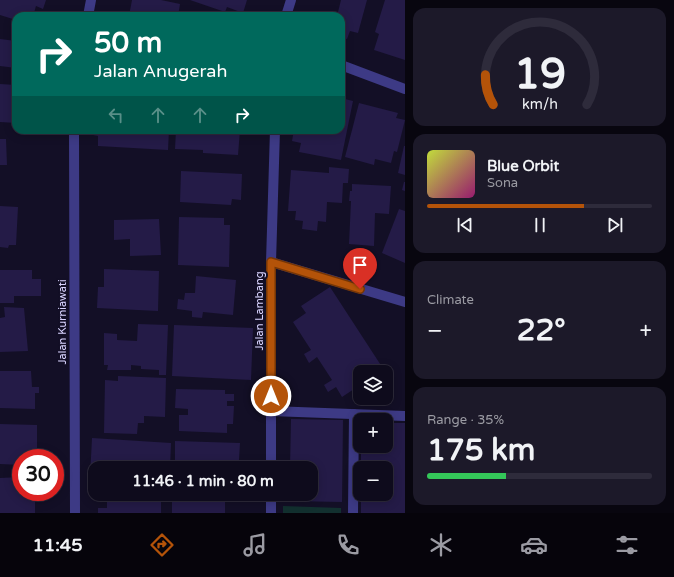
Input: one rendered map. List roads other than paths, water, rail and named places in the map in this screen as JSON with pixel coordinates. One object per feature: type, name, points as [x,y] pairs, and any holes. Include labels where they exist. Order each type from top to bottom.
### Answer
[{"type":"street","points":[[89,12],[91,0]]},
{"type":"street","points":[[287,12],[291,0]]},
{"type":"street","points":[[345,66],[405,89]]},
{"type":"street","name":"Jalan Kurniawati","points":[[74,134],[75,513]]},
{"type":"street","name":"Jalan Lambang","points":[[271,461],[271,262],[275,134]]},
{"type":"street","points":[[271,262],[405,302]]},
{"type":"street","points":[[271,411],[353,414]]},
{"type":"street","points":[[393,416],[405,416]]},
{"type":"street","points":[[353,513],[354,453]]},
{"type":"street","points":[[271,501],[271,513]]}]
